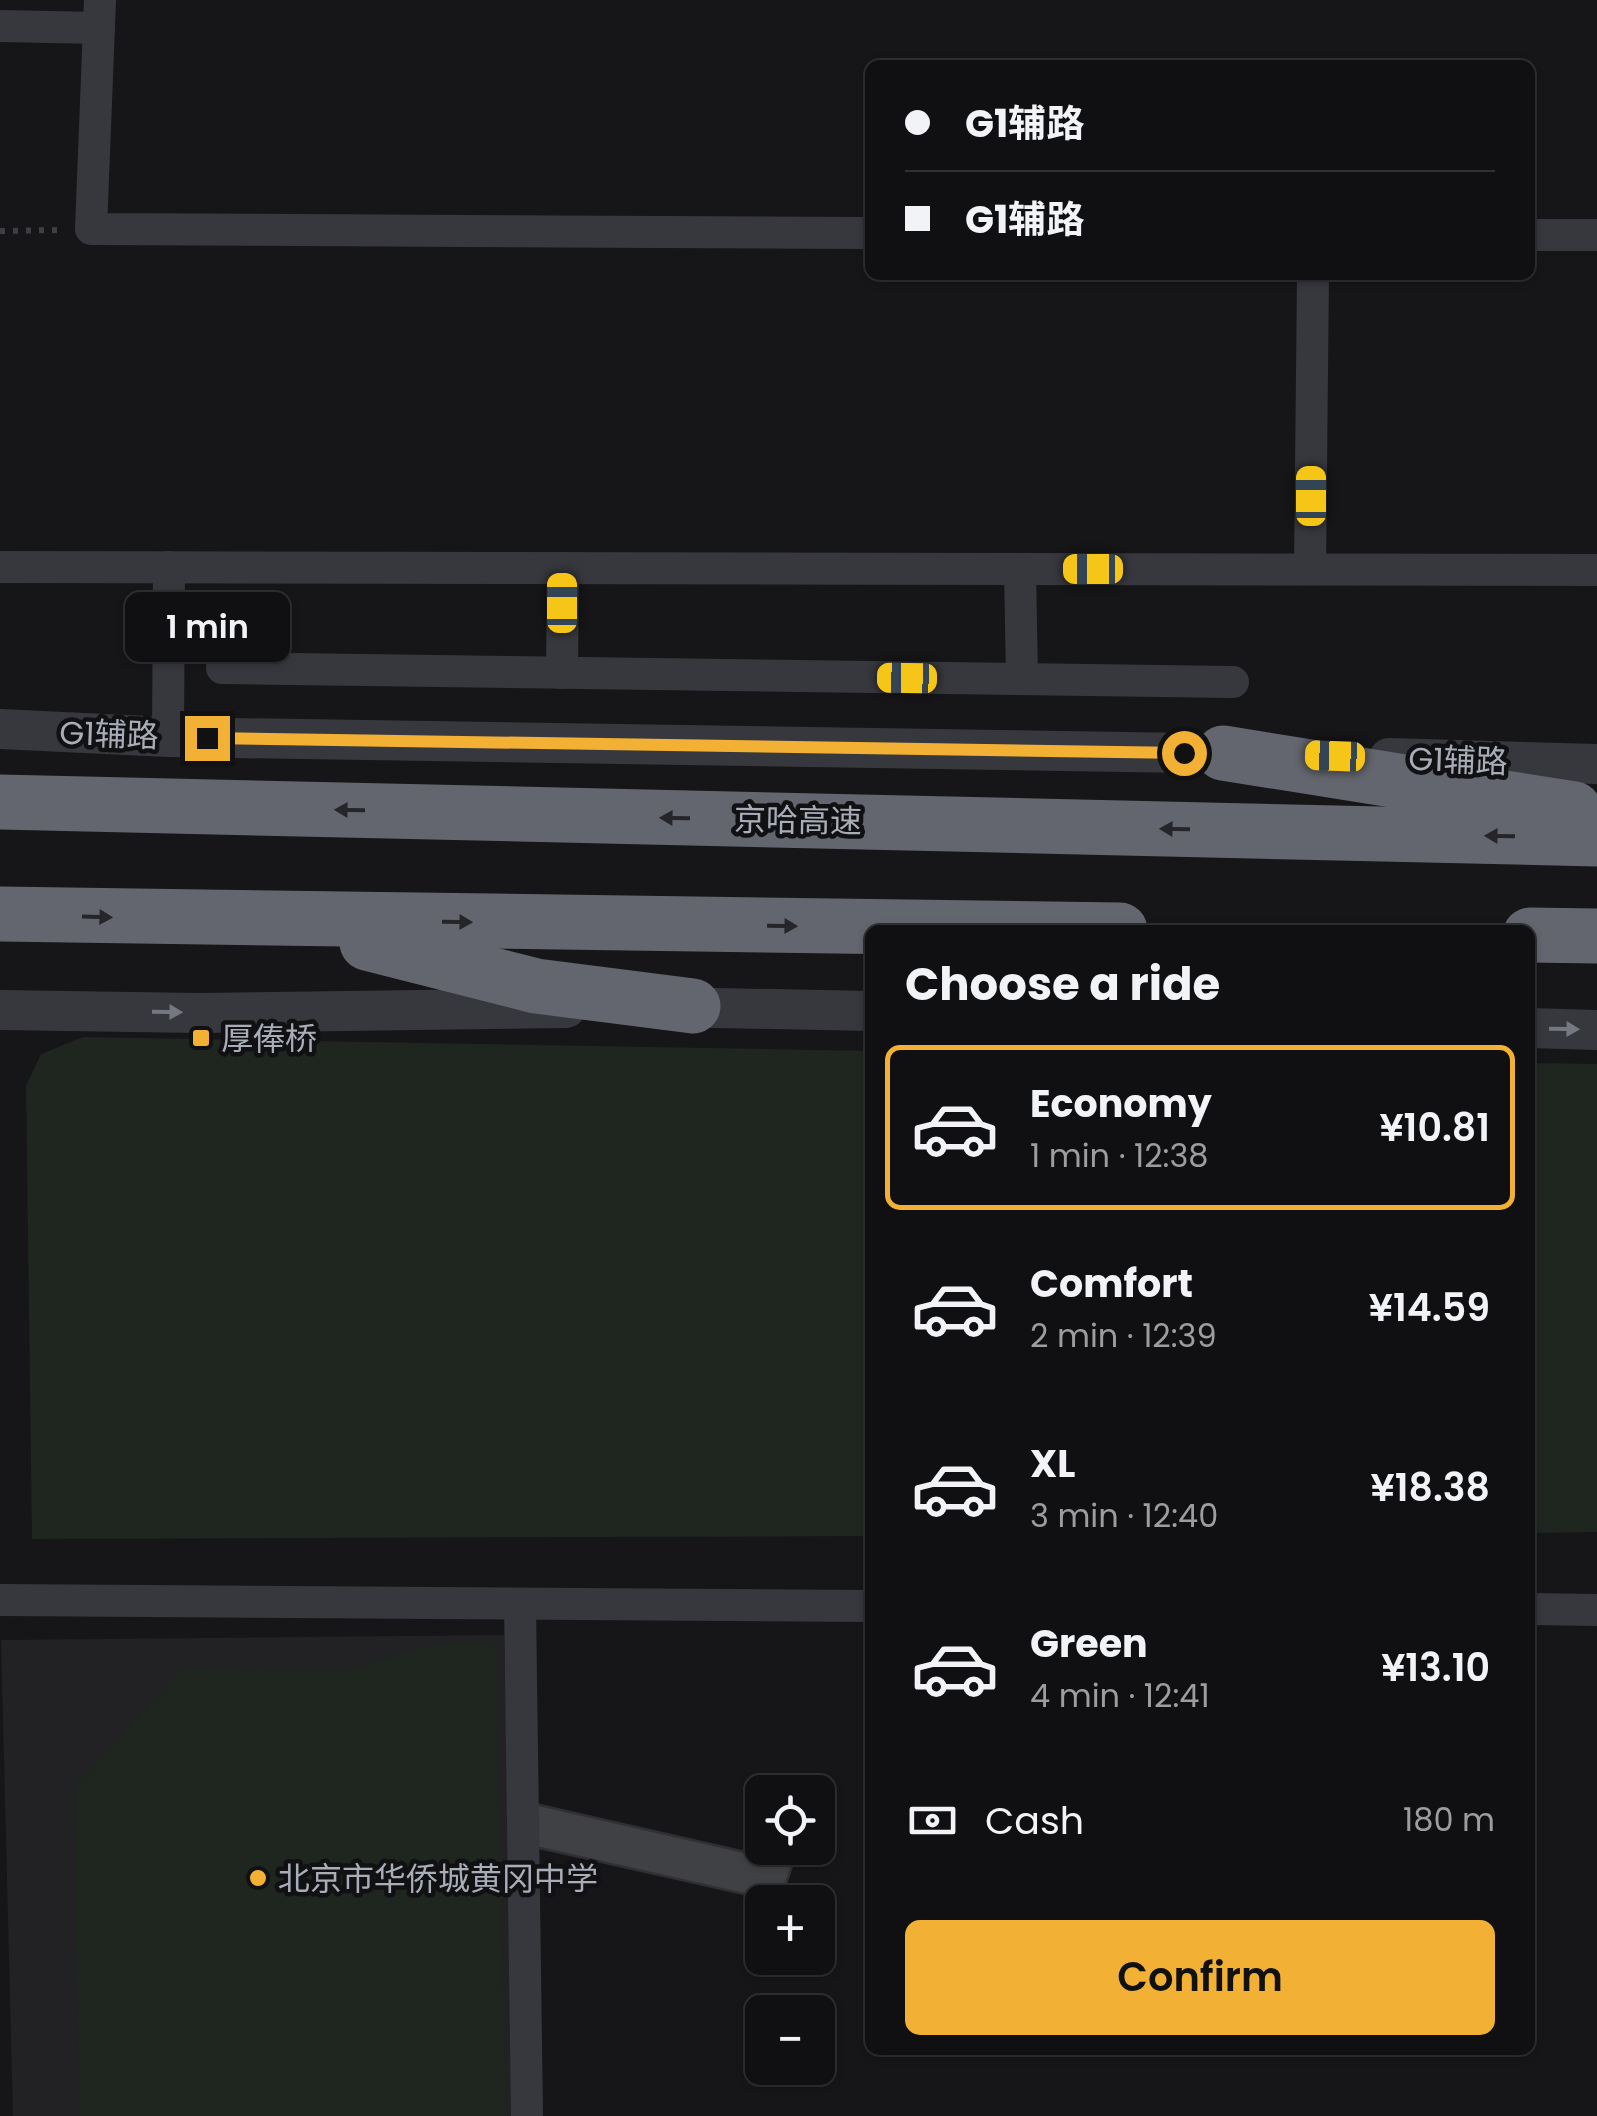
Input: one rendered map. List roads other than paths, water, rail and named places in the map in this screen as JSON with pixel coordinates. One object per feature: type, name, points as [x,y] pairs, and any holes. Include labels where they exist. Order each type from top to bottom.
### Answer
[{"type":"highway","points":[[1223,753],[1597,813]]},
{"type":"highway","name":"京哈高速","points":[[0,802],[1597,838]]},
{"type":"highway","points":[[0,914],[865,927]]},
{"type":"highway","points":[[165,919],[379,945],[536,986],[692,1006]]},
{"type":"highway","points":[[1535,935],[1597,936]]},
{"type":"street","points":[[0,26],[100,14],[91,229],[865,234]]},
{"type":"street","points":[[1535,236],[1597,235]]},
{"type":"street","points":[[1310,570],[1313,280]]},
{"type":"street","points":[[0,567],[1597,570]]},
{"type":"street","points":[[168,568],[168,737]]},
{"type":"street","points":[[562,673],[563,568]]},
{"type":"street","points":[[1020,569],[1022,679]]},
{"type":"street","points":[[222,668],[1233,682]]},
{"type":"street","name":"G1辅路","points":[[0,729],[168,737],[1223,753],[1597,764]]},
{"type":"street","points":[[0,1010],[219,1012],[692,1006],[865,1011]]},
{"type":"street","points":[[1535,1028],[1597,1030]]},
{"type":"street","points":[[0,1600],[865,1606]]},
{"type":"street","points":[[520,1604],[527,2116]]},
{"type":"street","points":[[1535,1610],[1597,1610]]},
{"type":"place","name":"厚俸桥","points":[[201,1038]]},
{"type":"place","name":"北京市华侨城黄冈中学","points":[[258,1878]]}]
